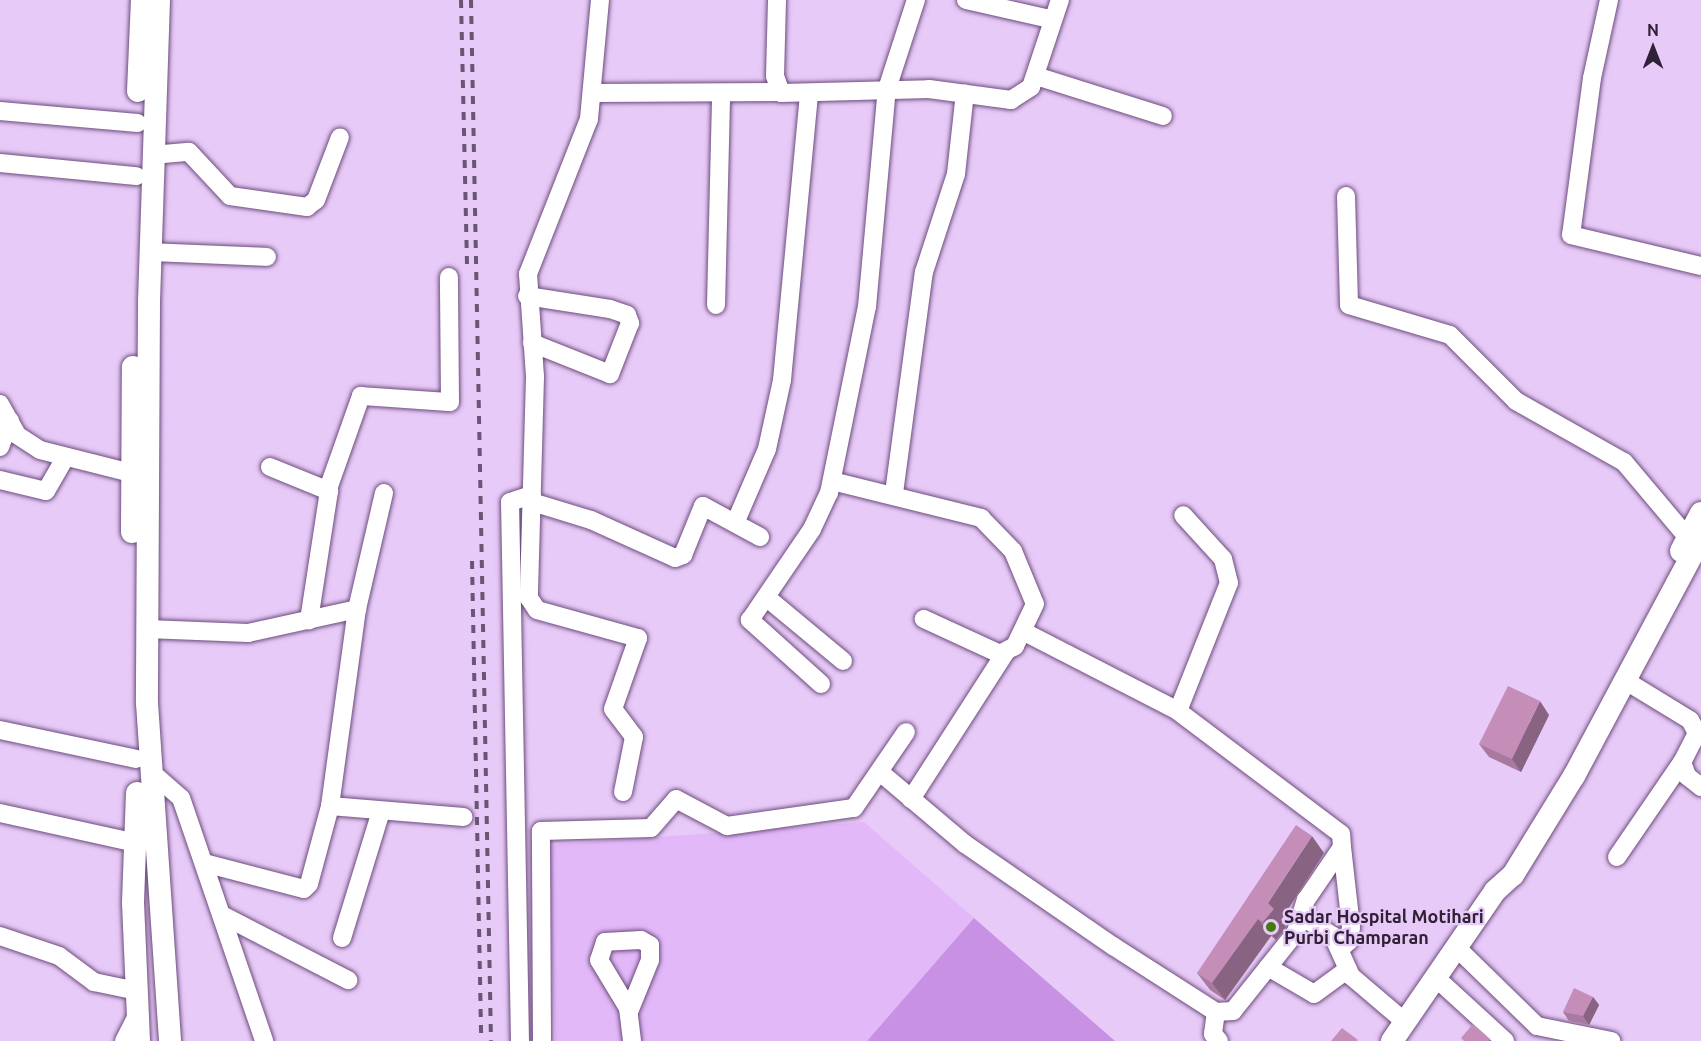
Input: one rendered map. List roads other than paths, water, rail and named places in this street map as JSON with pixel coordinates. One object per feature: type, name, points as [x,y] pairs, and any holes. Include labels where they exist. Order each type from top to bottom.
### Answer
[{"type":"main road","points":[[142,0],[137,123],[131,473],[143,765],[144,857],[156,1041]]},
{"type":"main road","points":[[143,765],[147,629],[152,155],[159,0]]},
{"type":"main road","points":[[1392,1041],[1495,891],[1513,875],[1626,681],[1694,538],[1701,513]]},
{"type":"main road","points":[[1495,891],[1502,869],[1584,734],[1694,538]]},
{"type":"main road","points":[[139,1041],[137,991],[144,857]]},
{"type":"main road","points":[[144,857],[170,1041]]},
{"type":"street","points":[[600,0],[593,93],[582,142],[530,266],[527,296],[532,343],[531,605],[639,640],[613,709],[634,737],[623,792]]},
{"type":"street","points":[[777,0],[779,92]]},
{"type":"street","points":[[821,684],[751,626],[750,618],[812,529],[832,482],[867,307],[887,89],[916,0]]},
{"type":"street","points":[[966,0],[1050,19]]},
{"type":"street","points":[[593,93],[809,93],[887,89],[965,93],[1011,100],[1025,93],[1036,76],[1050,19],[1060,0]]},
{"type":"street","points":[[1610,0],[1592,78],[1571,235],[1701,266]]},
{"type":"street","points":[[1036,76],[1163,116]]},
{"type":"street","points":[[736,521],[767,450],[782,381],[809,93]]},
{"type":"street","points":[[894,494],[924,272],[958,167],[965,93]]},
{"type":"street","points":[[716,305],[721,94]]},
{"type":"street","points":[[0,111],[137,123]]},
{"type":"street","points":[[152,155],[189,152],[230,196],[308,207],[316,200],[340,137]]},
{"type":"street","points":[[0,163],[136,176]]},
{"type":"street","points":[[1346,196],[1349,304],[1450,335],[1516,401],[1624,462],[1694,538]]},
{"type":"street","points":[[150,252],[267,257]]},
{"type":"street","points":[[309,620],[328,489],[342,441],[361,396],[450,402],[449,277]]},
{"type":"street","points":[[527,296],[609,309],[627,315],[630,323],[609,374],[532,343]]},
{"type":"street","points":[[0,404],[17,435],[64,460],[131,473]]},
{"type":"street","points":[[0,447],[10,421]]},
{"type":"street","points":[[0,480],[46,491],[64,460]]},
{"type":"street","points":[[270,467],[328,489]]},
{"type":"street","points":[[832,482],[968,512],[990,525],[1013,551],[1034,598],[1035,614],[1024,632],[1005,653],[911,799]]},
{"type":"street","points":[[208,864],[306,888],[330,806],[357,609],[384,493]]},
{"type":"street","points":[[520,1041],[513,808],[510,502],[532,499],[591,520],[675,558],[683,555],[702,506],[736,521],[760,537]]},
{"type":"street","points":[[1178,711],[1229,583],[1223,559],[1184,515]]},
{"type":"street","points":[[766,597],[843,660]]},
{"type":"street","points":[[147,629],[248,633],[357,609]]},
{"type":"street","points":[[924,619],[988,652],[1005,653]]},
{"type":"street","points":[[1024,632],[1178,711],[1304,802],[1341,834],[1351,927],[1349,941],[1340,949]]},
{"type":"street","points":[[1617,857],[1682,762],[1699,730],[1690,720],[1626,681]]},
{"type":"street","points":[[0,730],[143,765],[181,798],[208,864],[264,1041]]},
{"type":"street","points":[[542,1041],[542,831],[651,828],[676,799],[727,826],[849,810],[864,801],[906,732]]},
{"type":"street","points":[[1682,762],[1687,776],[1701,787]]},
{"type":"street","points":[[881,774],[975,851],[1216,1012],[1233,1011],[1268,967],[1341,847]]},
{"type":"street","points":[[330,806],[464,818]]},
{"type":"street","points":[[342,938],[381,811]]},
{"type":"street","points":[[0,813],[144,857]]},
{"type":"street","points":[[224,916],[348,980]]},
{"type":"street","points":[[1301,916],[1333,936],[1348,969],[1405,1022]]},
{"type":"street","points":[[0,936],[59,956],[94,982],[137,991]]},
{"type":"street","points":[[1456,947],[1537,1026],[1611,1041]]},
{"type":"street","points":[[1268,967],[1314,994],[1348,969]]},
{"type":"street","points":[[1435,977],[1505,1041]]},
{"type":"street","points":[[629,1012],[632,1041]]},
{"type":"street","points":[[1216,1012],[1213,1034],[1219,1041]]},
{"type":"street","points":[[124,1041],[138,1014]]},
{"type":"railway","points":[[461,0],[467,270]]},
{"type":"railway","points":[[471,0],[491,1041]]},
{"type":"railway","points":[[472,561],[481,1041]]},
{"type":"place","name":"Sadar Hospital Motihari Purbi Champaran","points":[[1271,927]]}]
